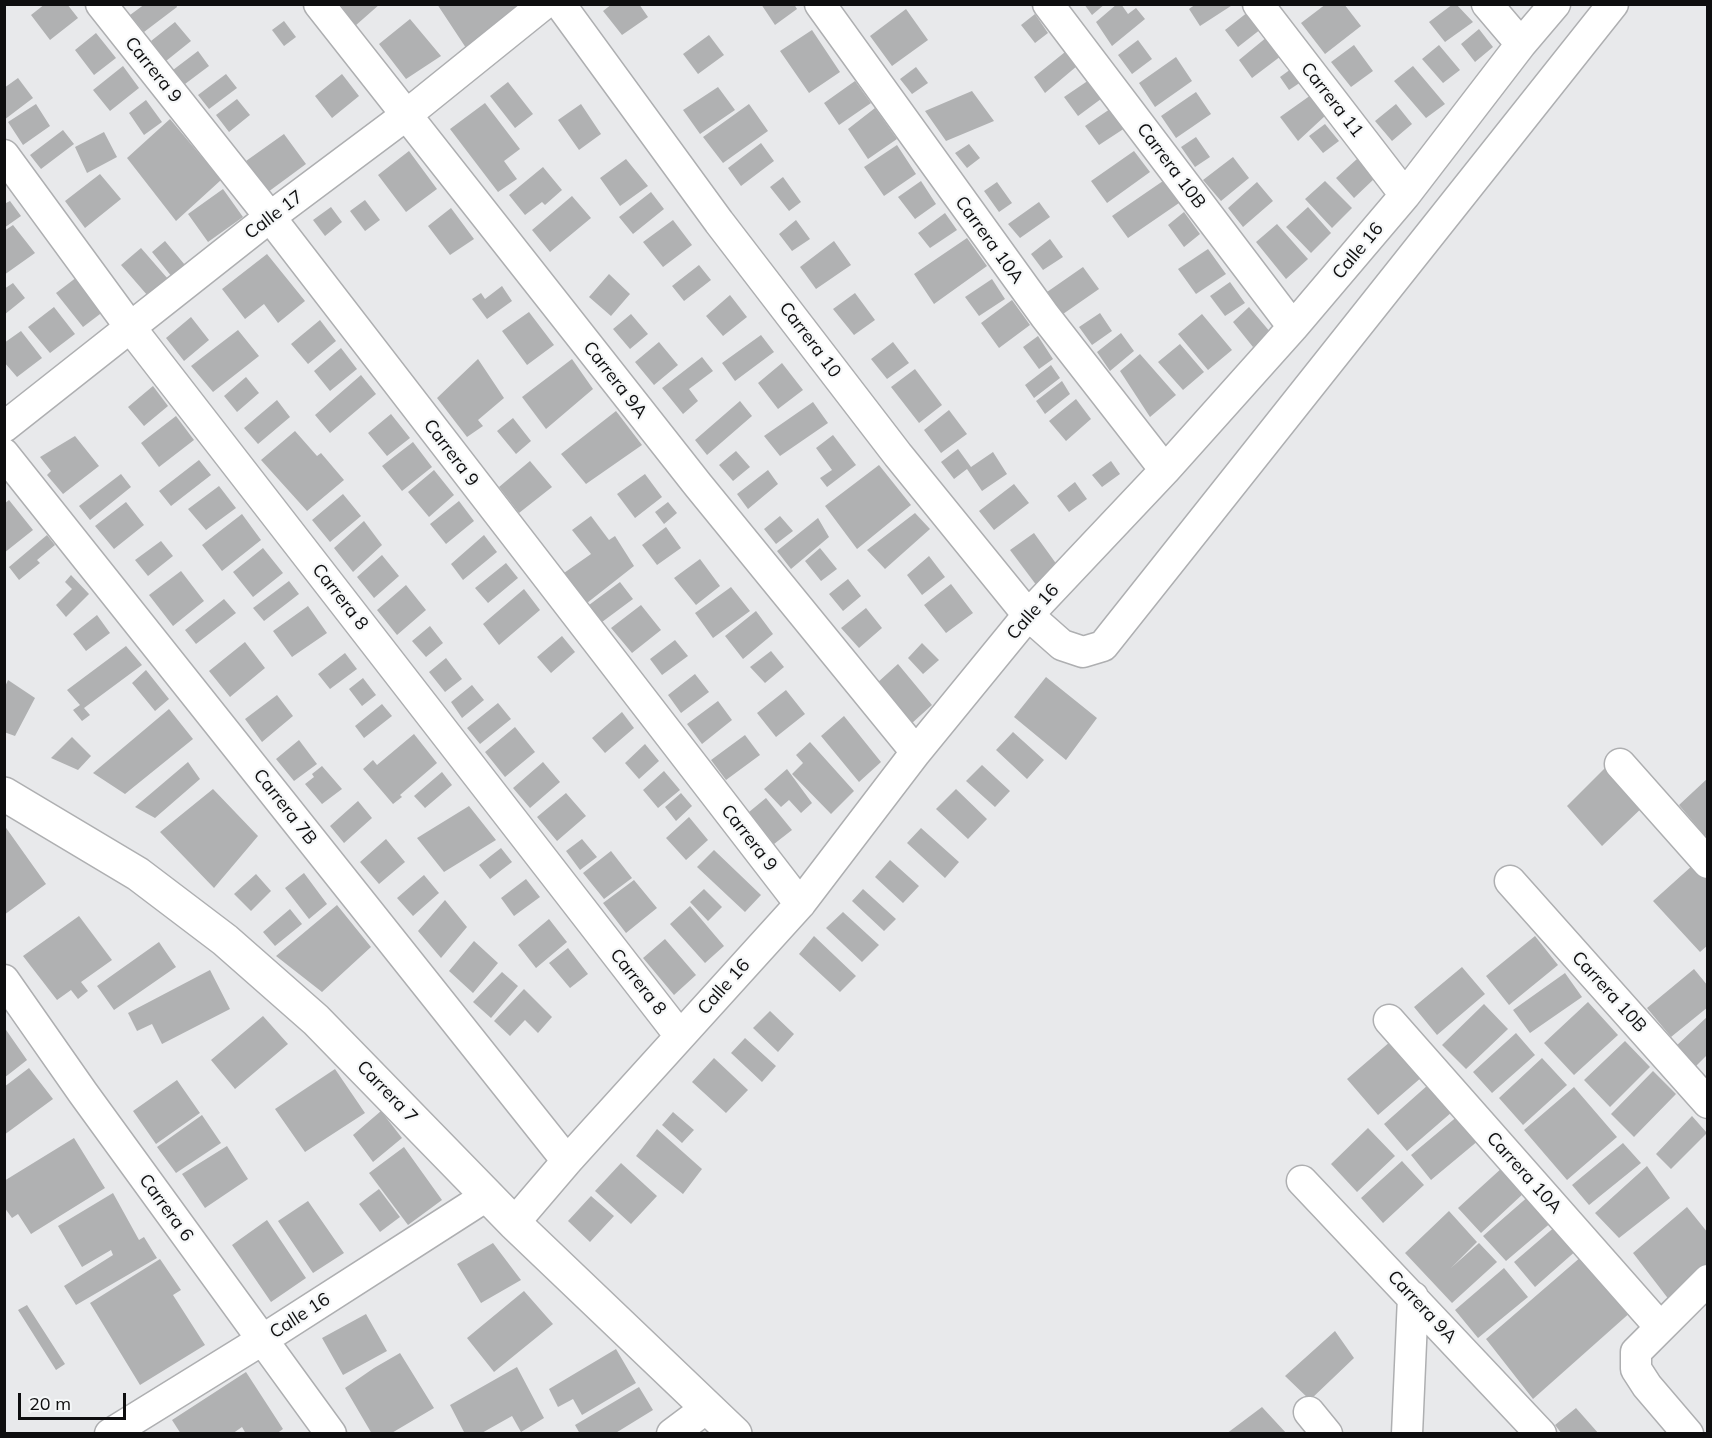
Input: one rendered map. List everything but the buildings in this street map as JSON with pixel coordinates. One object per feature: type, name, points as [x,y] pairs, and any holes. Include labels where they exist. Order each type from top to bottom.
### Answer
[{"type":"street","name":"Carrera 9","points":[[101,4],[270,217],[800,904]]},
{"type":"street","name":"Carrera 9A","points":[[319,4],[698,485],[916,752]]},
{"type":"street","name":"Calle 17","points":[[4,427],[270,217],[405,116],[544,4]]},
{"type":"street","name":"Carrera 10","points":[[560,4],[719,222],[884,437],[1029,615],[1062,645],[1083,652],[1103,646],[1613,4]]},
{"type":"street","name":"Carrera 10A","points":[[820,4],[1045,316],[1165,470]]},
{"type":"street","name":"Carrera 10B","points":[[1048,4],[1293,327]]},
{"type":"street","name":"Carrera 11","points":[[1258,4],[1405,195]]},
{"type":"street","points":[[1487,4],[1521,45]]},
{"type":"street","name":"Calle 16","points":[[514,1223],[567,1161],[800,904],[916,752],[1029,615],[1165,470],[1293,327],[1405,195],[1555,4]]},
{"type":"street","name":"Carrera 8","points":[[4,155],[130,327],[680,1036]]},
{"type":"street","name":"Carrera 7B","points":[[4,454],[567,1161]]},
{"type":"street","points":[[1620,764],[1707,863]]},
{"type":"street","name":"Carrera 7","points":[[4,794],[138,874],[225,940],[316,1020],[514,1223],[735,1434]]},
{"type":"street","name":"Carrera 10B","points":[[1510,881],[1707,1103]]},
{"type":"street","name":"Carrera 6","points":[[4,980],[83,1093],[331,1434]]},
{"type":"street","name":"Carrera 10A","points":[[1389,1020],[1660,1327]]},
{"type":"street","name":"Carrera 9A","points":[[1302,1181],[1541,1434]]},
{"type":"street","name":"Calle 16","points":[[110,1434],[488,1195]]},
{"type":"street","points":[[1688,1434],[1647,1386],[1636,1369],[1636,1352],[1707,1280]]},
{"type":"street","points":[[1407,1434],[1413,1297]]},
{"type":"street","points":[[672,1434],[708,1407]]}]
